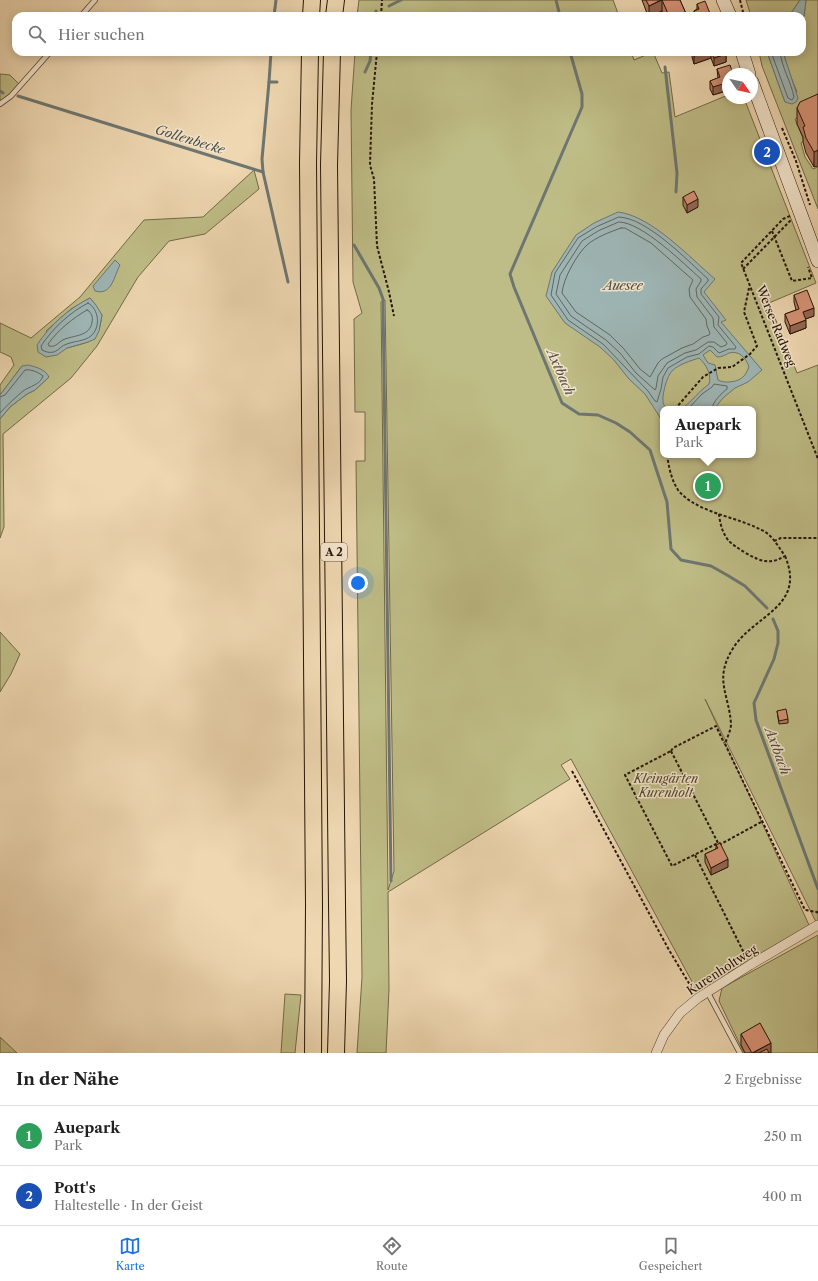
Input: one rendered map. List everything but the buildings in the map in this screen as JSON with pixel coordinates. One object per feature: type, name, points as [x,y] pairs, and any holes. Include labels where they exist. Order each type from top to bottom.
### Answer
[{"type":"highway","points":[[311,12],[312,0]]},
{"type":"highway","points":[[334,12],[336,0]]},
{"type":"highway","name":"A 2","points":[[310,56],[308,171],[314,897],[313,1053]]},
{"type":"highway","name":"A 2","points":[[332,56],[329,165],[338,912],[336,1053]]},
{"type":"main road","points":[[743,56],[747,68]]},
{"type":"main road","points":[[758,97],[814,238],[812,263]]},
{"type":"street","name":"Kurenholtweg","points":[[656,1053],[664,1035],[680,1013],[695,1001],[750,965],[818,925]]},
{"type":"lane","points":[[84,12],[95,0]]},
{"type":"lane","points":[[0,104],[11,96],[46,56]]},
{"type":"lane","points":[[708,993],[740,1053]]},
{"type":"path","points":[[380,12],[382,0]]},
{"type":"path","points":[[740,0],[743,12]]},
{"type":"path","points":[[377,56],[372,104],[370,165],[374,179],[378,246],[394,316]]},
{"type":"path","points":[[790,216],[792,221],[743,269],[741,263],[772,231],[783,219],[790,216]]},
{"type":"path","points":[[772,231],[792,281],[812,278],[812,263]]},
{"type":"path","name":"Werse-Radweg","points":[[743,269],[818,459]]},
{"type":"path","points":[[677,406],[703,377],[718,368],[732,367],[750,354],[757,346],[744,312],[750,287]]},
{"type":"path","points":[[667,458],[670,474],[679,490],[689,499],[701,507],[751,525],[769,535],[785,556],[789,564],[790,584],[784,600],[738,641],[727,659],[722,671],[731,725],[725,744]]},
{"type":"path","points":[[719,514],[721,526],[727,539],[735,547],[763,562],[777,561],[785,556]]},
{"type":"path","points":[[774,541],[781,538],[818,538]]},
{"type":"path","points":[[763,821],[721,844],[718,843],[672,866],[625,775],[716,726],[763,821],[805,910],[817,912],[818,914]]},
{"type":"path","points":[[671,751],[718,843]]},
{"type":"path","points":[[572,771],[690,985],[695,1001]]},
{"type":"path","points":[[695,855],[750,965]]},
{"type":"green space","points":[[359,0],[613,0],[618,12],[358,12]]},
{"type":"green space","points":[[746,0],[800,0],[792,12],[750,12]]},
{"type":"green space","points":[[806,0],[818,0],[818,101],[811,112],[795,119],[804,141],[801,143],[805,157],[813,169],[818,167],[818,209],[762,66],[760,56],[768,56],[785,102],[797,92],[784,56],[806,56],[806,12],[804,12]]},
{"type":"green space","name":"Kleingärten Kurenholt","points":[[355,56],[632,56],[634,60],[644,56],[655,56],[662,73],[669,72],[675,117],[722,97],[722,104],[746,104],[816,283],[769,303],[797,373],[818,365],[818,926],[705,699],[809,925],[697,991],[571,759],[561,765],[570,779],[388,892],[389,989],[386,1053],[357,1053],[362,977],[356,461],[365,461],[365,412],[355,412],[354,319],[362,313],[353,282],[351,110]],"holes":[[[385,300],[394,871],[388,890],[381,302]]]},
{"type":"green space","points":[[0,74],[10,75],[19,84],[10,95],[0,102]]},
{"type":"green space","points":[[254,170],[259,189],[205,234],[169,241],[138,277],[97,346],[71,378],[3,434],[4,527],[0,538],[0,419],[10,407],[35,390],[49,377],[22,366],[0,395],[0,385],[14,365],[11,357],[0,352],[0,323],[31,338],[80,297],[144,220],[203,217]],"holes":[[[90,298],[102,315],[96,336],[88,342],[82,344],[67,348],[46,331],[71,309]]]},
{"type":"green space","points":[[0,632],[20,654],[11,674],[0,692]]},
{"type":"green space","points":[[818,935],[818,1053],[744,1053],[719,1001],[722,988]]},
{"type":"green space","points":[[285,994],[301,995],[295,1053],[281,1053]]},
{"type":"green space","points":[[0,1037],[17,1053],[0,1053]]},
{"type":"water","points":[[800,0],[806,0],[804,12],[792,12]]},
{"type":"water","points":[[768,56],[784,56],[798,98],[796,102],[792,104],[785,102]]},
{"type":"water","name":"Auesee","points":[[618,212],[631,215],[657,229],[715,279],[704,292],[726,320],[721,322],[762,370],[748,382],[735,388],[716,406],[686,406],[709,384],[710,377],[706,366],[699,358],[685,363],[673,370],[668,376],[663,398],[665,406],[660,406],[660,417],[645,394],[629,379],[613,359],[600,347],[565,323],[546,296],[552,272],[576,235],[594,223]],"holes":[[[710,350],[717,357],[733,352],[742,356],[749,367],[745,375],[739,380],[735,381],[728,382],[718,380],[715,365],[708,363],[703,355]]]},
{"type":"water","points":[[115,260],[120,265],[112,284],[105,291],[95,291],[93,286]]},
{"type":"water","points":[[90,298],[102,315],[99,331],[95,339],[67,348],[57,355],[46,357],[38,352],[37,345],[54,324],[67,312]]},
{"type":"water","points":[[28,365],[43,370],[49,377],[35,390],[10,407],[0,419],[0,395],[22,366]]},
{"type":"waterway","points":[[274,12],[276,0]]},
{"type":"waterway","name":"Gollenbecke","points":[[389,6],[401,0]]},
{"type":"waterway","name":"Axtbach","points":[[556,0],[559,12]]},
{"type":"waterway","points":[[269,82],[271,56]]},
{"type":"waterway","name":"Gollenbecke","points":[[365,72],[371,56]]},
{"type":"waterway","name":"Axtbach","points":[[571,56],[582,94],[582,107],[510,274],[514,287],[562,403],[579,414],[598,415],[616,423],[630,432],[650,450],[667,502],[671,549],[681,560],[711,566],[745,586],[767,608]]},
{"type":"waterway","points":[[665,67],[677,173],[676,192]]},
{"type":"waterway","points":[[277,82],[269,82],[262,159],[263,172],[288,282]]},
{"type":"waterway","name":"Gollenbecke","points":[[18,96],[263,172]]},
{"type":"waterway","points":[[354,245],[379,288],[383,299],[391,881]]},
{"type":"waterway","name":"Axtbach","points":[[773,619],[778,631],[778,643],[774,659],[754,703],[756,720],[818,889]]},
{"type":"place","name":"Pott's","points":[[767,152]]},
{"type":"place","name":"Auepark","points":[[708,486]]}]
